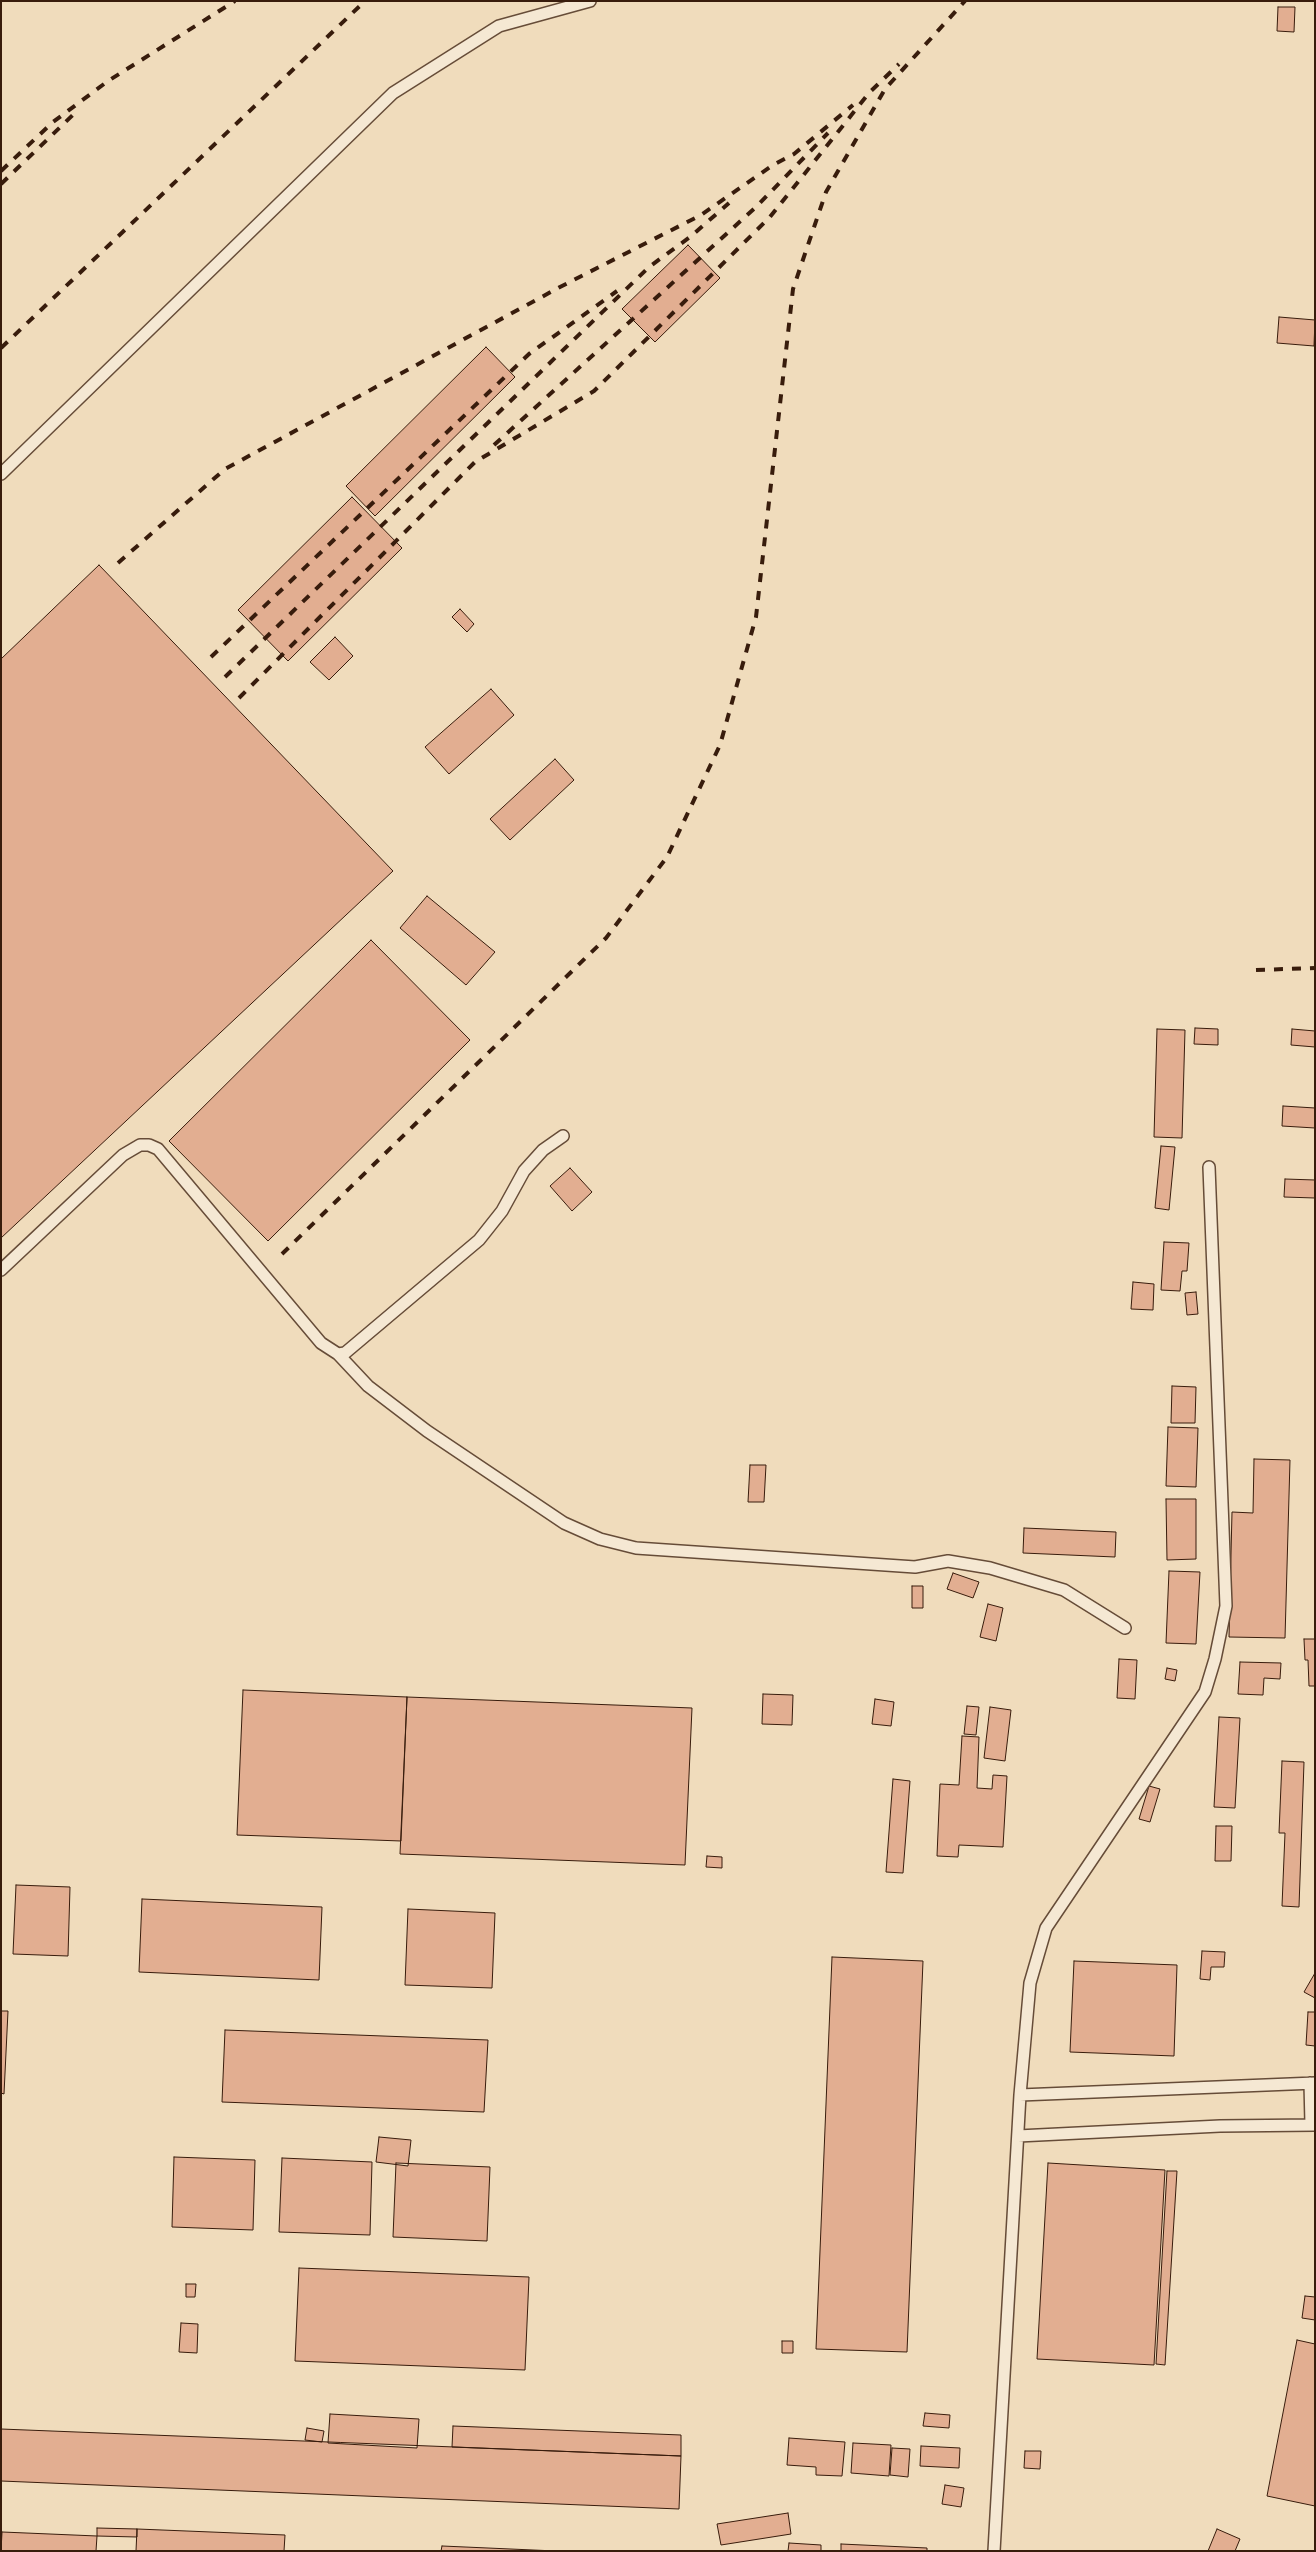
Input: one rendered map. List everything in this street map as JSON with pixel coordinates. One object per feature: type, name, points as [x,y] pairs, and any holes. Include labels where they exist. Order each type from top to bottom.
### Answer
[{"type":"lane","points":[[1,474],[392,93],[499,26],[590,1]]},
{"type":"lane","points":[[338,1354],[345,1352],[479,1240],[502,1211],[524,1172],[543,1150],[563,1136]]},
{"type":"lane","points":[[1,1270],[123,1155],[140,1145],[149,1145],[158,1149],[321,1343],[338,1354],[368,1386],[427,1431],[564,1523],[600,1539],[636,1548],[915,1567],[948,1561],[990,1568],[1064,1590],[1125,1628]]},
{"type":"lane","points":[[994,2551],[1020,2095],[1030,1983],[1046,1928],[1205,1692],[1216,1659],[1226,1606],[1209,1167]]},
{"type":"lane","points":[[1018,2136],[1220,2126],[1313,2124],[1312,2083],[1020,2095]]},
{"type":"building","points":[[1278,7],[1295,7],[1294,32],[1277,31]]},
{"type":"building","points":[[688,245],[720,278],[655,342],[622,309]]},
{"type":"building","points":[[1279,317],[1315,320],[1314,346],[1277,343]]},
{"type":"building","points":[[486,347],[515,377],[375,516],[346,486]]},
{"type":"building","points":[[352,497],[402,548],[288,661],[238,610]]},
{"type":"building","points":[[99,565],[393,871],[1,1238],[1,659]]},
{"type":"building","points":[[460,609],[474,624],[467,632],[452,617]]},
{"type":"building","points":[[335,637],[353,656],[329,680],[310,662]]},
{"type":"building","points":[[491,689],[514,715],[449,774],[425,747]]},
{"type":"building","points":[[555,759],[574,780],[510,840],[490,819]]},
{"type":"building","points":[[427,896],[495,952],[466,985],[400,928]]},
{"type":"building","points":[[371,940],[470,1040],[268,1241],[169,1141]]},
{"type":"building","points":[[1195,1028],[1218,1029],[1218,1045],[1194,1044]]},
{"type":"building","points":[[1157,1029],[1185,1030],[1182,1138],[1154,1137]]},
{"type":"building","points":[[1292,1029],[1315,1031],[1315,1047],[1291,1045]]},
{"type":"building","points":[[1283,1106],[1315,1108],[1315,1128],[1282,1126]]},
{"type":"building","points":[[1161,1146],[1175,1147],[1169,1210],[1155,1208]]},
{"type":"building","points":[[570,1168],[592,1192],[572,1211],[550,1186]]},
{"type":"building","points":[[1285,1179],[1315,1180],[1315,1198],[1284,1197]]},
{"type":"building","points":[[1164,1242],[1189,1243],[1187,1271],[1182,1271],[1180,1291],[1161,1290]]},
{"type":"building","points":[[1133,1282],[1154,1284],[1153,1310],[1131,1309]]},
{"type":"building","points":[[1196,1292],[1198,1314],[1187,1315],[1185,1293]]},
{"type":"building","points":[[1172,1386],[1196,1387],[1195,1423],[1171,1423]]},
{"type":"building","points":[[1168,1427],[1198,1428],[1196,1487],[1166,1486]]},
{"type":"building","points":[[1254,1459],[1290,1460],[1285,1638],[1229,1637],[1232,1512],[1253,1513]]},
{"type":"building","points":[[750,1465],[766,1465],[764,1502],[748,1502]]},
{"type":"building","points":[[1166,1499],[1196,1499],[1196,1559],[1167,1560]]},
{"type":"building","points":[[1024,1528],[1116,1532],[1115,1557],[1023,1553]]},
{"type":"building","points":[[1169,1571],[1200,1572],[1196,1644],[1166,1643]]},
{"type":"building","points":[[953,1573],[979,1582],[973,1598],[947,1589]]},
{"type":"building","points":[[912,1586],[923,1586],[923,1608],[912,1608]]},
{"type":"building","points":[[988,1604],[1003,1608],[996,1641],[980,1637]]},
{"type":"building","points":[[1304,1639],[1315,1639],[1315,1686],[1309,1686],[1308,1660],[1305,1660]]},
{"type":"building","points":[[1119,1659],[1137,1660],[1135,1699],[1117,1698]]},
{"type":"building","points":[[1240,1662],[1281,1663],[1280,1679],[1264,1678],[1263,1695],[1238,1694]]},
{"type":"building","points":[[1167,1668],[1177,1670],[1175,1681],[1165,1679]]},
{"type":"building","points":[[243,1690],[407,1697],[401,1841],[237,1835]]},
{"type":"building","points":[[763,1694],[793,1695],[792,1725],[762,1724]]},
{"type":"building","points":[[407,1697],[692,1708],[685,1865],[400,1854]]},
{"type":"building","points":[[875,1699],[894,1702],[891,1726],[872,1724]]},
{"type":"building","points":[[967,1706],[979,1707],[976,1735],[964,1734]]},
{"type":"building","points":[[990,1707],[1011,1710],[1005,1761],[984,1758]]},
{"type":"building","points":[[1219,1717],[1240,1718],[1235,1808],[1214,1807]]},
{"type":"building","points":[[962,1736],[979,1737],[977,1788],[992,1789],[993,1775],[1007,1776],[1003,1847],[959,1845],[958,1857],[937,1856],[940,1784],[959,1785]]},
{"type":"building","points":[[1282,1761],[1304,1762],[1299,1907],[1282,1906],[1285,1833],[1279,1833]]},
{"type":"building","points":[[893,1779],[910,1781],[903,1873],[886,1872]]},
{"type":"building","points":[[1149,1786],[1160,1789],[1150,1822],[1139,1819]]},
{"type":"building","points":[[1216,1826],[1232,1826],[1231,1861],[1215,1861]]},
{"type":"building","points":[[707,1856],[722,1857],[722,1868],[706,1867]]},
{"type":"building","points":[[16,1885],[70,1887],[68,1956],[13,1954]]},
{"type":"building","points":[[142,1899],[322,1907],[319,1980],[139,1972]]},
{"type":"building","points":[[408,1909],[495,1913],[492,1988],[405,1985]]},
{"type":"building","points":[[1202,1951],[1225,1952],[1224,1967],[1211,1967],[1210,1980],[1200,1979]]},
{"type":"building","points":[[832,1957],[923,1961],[907,2352],[816,2349]]},
{"type":"building","points":[[1074,1961],[1177,1965],[1174,2056],[1070,2052]]},
{"type":"building","points":[[1315,1973],[1315,1998],[1304,1992]]},
{"type":"building","points":[[1,2011],[8,2011],[4,2094],[1,2093]]},
{"type":"building","points":[[1308,2012],[1315,2012],[1315,2046],[1306,2045]]},
{"type":"building","points":[[225,2030],[488,2040],[484,2112],[222,2102]]},
{"type":"building","points":[[379,2137],[411,2140],[408,2166],[376,2162]]},
{"type":"building","points":[[174,2157],[255,2160],[253,2230],[172,2227]]},
{"type":"building","points":[[282,2158],[372,2162],[370,2235],[279,2232]]},
{"type":"building","points":[[396,2163],[490,2167],[487,2241],[393,2237]]},
{"type":"building","points":[[1048,2163],[1165,2170],[1154,2365],[1037,2359]]},
{"type":"building","points":[[1167,2171],[1177,2171],[1165,2365],[1156,2364]]},
{"type":"building","points":[[299,2268],[529,2277],[525,2370],[295,2361]]},
{"type":"building","points":[[186,2284],[196,2284],[195,2297],[186,2297]]},
{"type":"building","points":[[1305,2296],[1315,2297],[1315,2320],[1302,2318]]},
{"type":"building","points":[[181,2323],[198,2324],[197,2353],[179,2352]]},
{"type":"building","points":[[1297,2340],[1315,2344],[1315,2506],[1267,2496]]},
{"type":"building","points":[[782,2341],[793,2341],[793,2353],[782,2353]]},
{"type":"building","points":[[925,2413],[950,2415],[949,2428],[923,2426]]},
{"type":"building","points":[[330,2414],[419,2419],[417,2448],[328,2443]]},
{"type":"building","points":[[453,2426],[681,2435],[681,2456],[452,2447]]},
{"type":"building","points":[[307,2428],[324,2431],[322,2442],[305,2440]]},
{"type":"building","points":[[1,2429],[681,2456],[679,2509],[1,2481]]},
{"type":"building","points":[[789,2438],[845,2442],[842,2476],[816,2475],[816,2467],[787,2465]]},
{"type":"building","points":[[853,2443],[891,2445],[889,2476],[851,2473]]},
{"type":"building","points":[[921,2446],[960,2448],[959,2468],[920,2466]]},
{"type":"building","points":[[892,2448],[910,2449],[908,2477],[890,2475]]},
{"type":"building","points":[[1025,2451],[1041,2451],[1040,2469],[1024,2468]]},
{"type":"building","points":[[945,2485],[964,2488],[961,2507],[942,2504]]},
{"type":"building","points":[[788,2513],[791,2534],[721,2545],[717,2524]]},
{"type":"building","points":[[97,2528],[137,2529],[137,2537],[97,2536]]},
{"type":"building","points":[[137,2529],[285,2535],[284,2551],[136,2551]]},
{"type":"building","points":[[1217,2529],[1240,2539],[1235,2551],[1208,2551]]},
{"type":"building","points":[[2,2532],[97,2536],[96,2551],[1,2551]]},
{"type":"building","points":[[789,2543],[821,2545],[821,2551],[788,2551]]},
{"type":"building","points":[[841,2544],[927,2548],[927,2551],[841,2551]]},
{"type":"building","points":[[442,2546],[556,2551],[441,2551]]},
{"type":"railway","points":[[1,171],[53,122],[108,81],[235,1]]},
{"type":"railway","points":[[1,348],[365,1]]},
{"type":"railway","points":[[282,1254],[606,938],[667,857],[720,745],[756,617],[793,289],[826,192],[885,89],[965,1]]},
{"type":"railway","points":[[239,698],[475,462],[594,391],[770,217],[869,93],[899,64]]},
{"type":"railway","points":[[118,563],[225,469],[560,287],[701,215],[773,165],[794,154],[853,105]]},
{"type":"railway","points":[[1,184],[77,111]]},
{"type":"railway","points":[[494,445],[756,207],[828,133]]},
{"type":"railway","points":[[225,677],[649,267],[690,237],[729,203]]},
{"type":"railway","points":[[211,657],[529,354],[617,291]]},
{"type":"railway","points":[[1256,970],[1315,968]]}]
